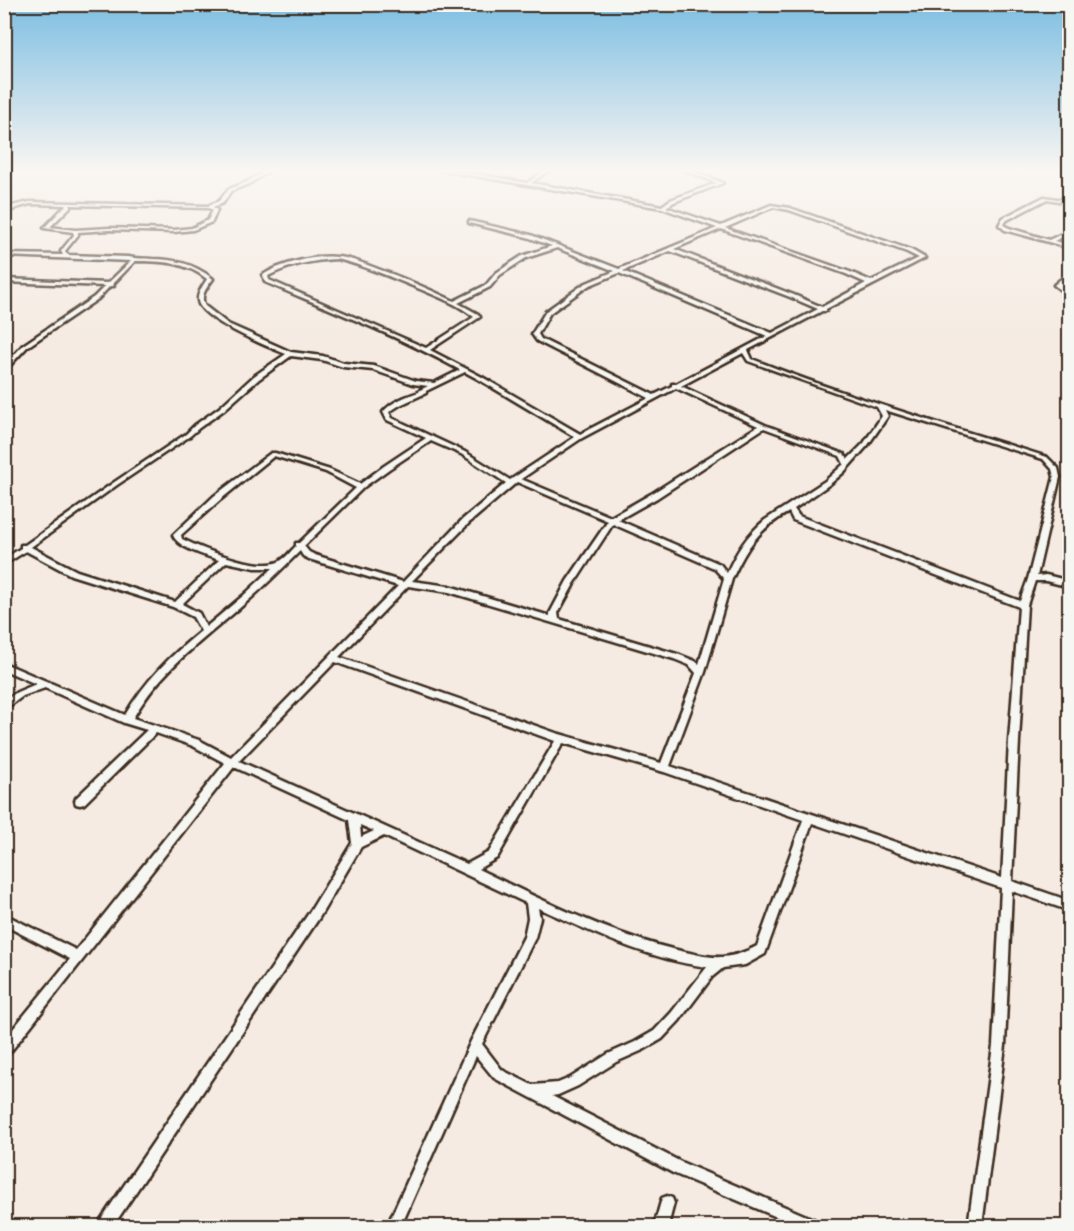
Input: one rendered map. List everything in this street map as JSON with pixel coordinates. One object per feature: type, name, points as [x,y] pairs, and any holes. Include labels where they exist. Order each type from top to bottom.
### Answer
[{"type":"street","points":[[48,226],[46,228],[75,231],[193,229],[198,226]]},
{"type":"street","points":[[489,226],[529,236],[557,246],[771,336]]},
{"type":"street","points":[[4,1051],[232,762],[466,521],[513,481],[580,437],[674,385],[924,258],[836,226]]},
{"type":"street","points":[[1003,226],[1070,247]]},
{"type":"street","points":[[652,397],[539,340],[535,334],[554,307],[586,285],[718,227],[855,276],[869,284]]},
{"type":"street","points":[[66,256],[63,251],[76,235],[75,231]]},
{"type":"street","points":[[1050,241],[1070,231]]},
{"type":"street","points":[[454,303],[488,286],[498,274],[524,257],[557,246]]},
{"type":"street","points":[[669,249],[824,310]]},
{"type":"street","points":[[4,255],[166,260],[190,265],[200,269],[210,279],[201,293],[200,302],[226,325],[290,354],[323,358],[343,365],[374,368],[415,383],[432,384]]},
{"type":"street","points":[[426,350],[477,317],[474,313],[454,303],[351,260],[336,258],[298,264],[266,275],[267,281],[426,350],[465,370],[580,437]]},
{"type":"street","points":[[4,370],[25,346],[112,285],[134,260]]},
{"type":"street","points":[[1069,270],[1068,275],[1057,285],[1070,296]]},
{"type":"street","points":[[4,280],[112,285]]},
{"type":"street","points":[[745,350],[750,360]]},
{"type":"street","points":[[4,562],[188,435],[197,425],[226,405],[254,377],[290,354]]},
{"type":"street","points":[[731,357],[750,360],[898,412],[1037,454],[1055,468],[1057,477],[1032,579],[1023,605],[999,1046],[975,1227]]},
{"type":"street","points":[[465,370],[432,384],[422,391],[424,392],[389,407],[386,412],[393,423],[463,453],[513,481],[612,520],[717,566],[728,579]]},
{"type":"street","points":[[674,385],[763,426],[842,455],[855,456]]},
{"type":"street","points":[[880,406],[885,416]]},
{"type":"street","points":[[664,768],[700,672],[728,579],[743,546],[757,528],[832,480],[876,431],[885,416],[898,412]]},
{"type":"street","points":[[554,617],[570,583],[612,520],[654,496],[763,426]]},
{"type":"street","points":[[127,720],[140,694],[180,652],[204,630],[230,612],[360,487],[394,460],[429,439]]},
{"type":"street","points":[[279,565],[256,567],[202,551],[179,540],[177,535],[216,498],[269,455],[278,455],[328,471],[360,487]]},
{"type":"street","points":[[842,455],[848,464]]},
{"type":"street","points":[[790,508],[796,518]]},
{"type":"street","points":[[776,515],[796,518],[1023,605]]},
{"type":"street","points":[[299,545],[306,554]]},
{"type":"street","points":[[24,547],[74,573],[120,586],[162,602],[176,604],[196,615],[204,630]]},
{"type":"street","points":[[289,556],[306,554],[406,584],[440,587],[543,617],[554,617],[677,657],[692,663],[700,672]]},
{"type":"street","points":[[176,604],[226,558]]},
{"type":"street","points":[[256,567],[265,579]]},
{"type":"street","points":[[1032,579],[1046,578],[1070,584]]},
{"type":"street","points":[[333,658],[561,738],[664,768],[1070,906]]},
{"type":"street","points":[[4,666],[127,720],[196,743],[232,762],[467,868],[531,900],[662,952],[691,960],[721,963],[745,959],[761,950],[808,818]]},
{"type":"street","points":[[4,707],[20,694],[45,684]]},
{"type":"street","points":[[80,801],[153,730]]},
{"type":"street","points":[[467,868],[493,855],[561,738]]},
{"type":"street","points":[[354,818],[357,844]]},
{"type":"street","points":[[105,1227],[315,914],[357,844],[383,832]]},
{"type":"street","points":[[394,1227],[476,1045],[529,938],[534,918],[531,900]]},
{"type":"street","points":[[4,919],[78,957]]},
{"type":"street","points":[[531,1092],[558,1089],[574,1082],[612,1058],[658,1035],[675,1017],[708,973],[721,963]]},
{"type":"street","points":[[476,1045],[498,1074],[531,1092],[678,1168],[813,1227]]},
{"type":"street","points":[[661,1227],[667,1203]]}]
